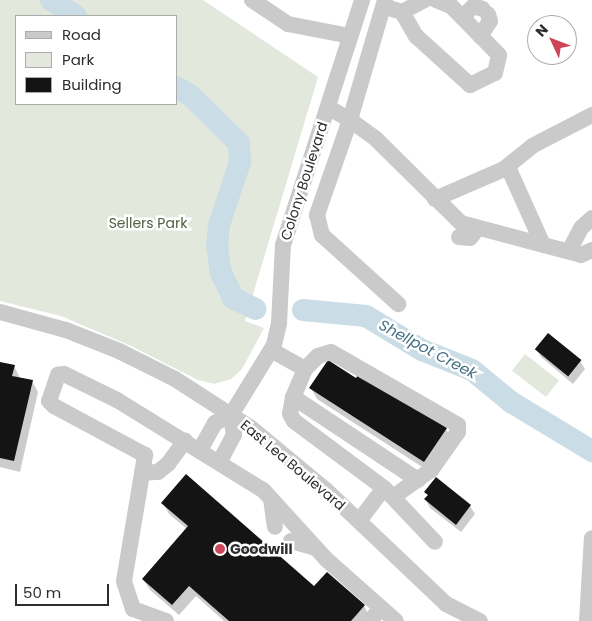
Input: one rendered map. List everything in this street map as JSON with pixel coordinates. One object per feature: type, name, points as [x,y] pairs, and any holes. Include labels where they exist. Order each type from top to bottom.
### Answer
[{"type":"street","points":[[252,0],[288,24],[350,36]]},
{"type":"street","points":[[402,12],[425,0]]},
{"type":"street","points":[[361,1],[384,3],[402,12],[416,36],[470,85],[495,73],[499,55],[450,6],[436,0]]},
{"type":"street","name":"Colony Boulevard","points":[[231,415],[271,350],[279,323],[278,301],[284,245],[361,1]]},
{"type":"street","points":[[384,3],[350,120],[317,215],[322,235],[398,304]]},
{"type":"street","points":[[462,17],[474,6],[486,12],[490,21],[480,36]]},
{"type":"street","points":[[328,107],[376,139],[461,223],[581,255],[592,250]]},
{"type":"street","points":[[435,199],[508,167],[532,146],[592,115]]},
{"type":"street","points":[[508,167],[543,245]]},
{"type":"street","points":[[452,216],[446,227],[456,235],[470,238],[478,228]]},
{"type":"street","points":[[569,251],[581,228],[592,218]]},
{"type":"street","name":"East Lea Boulevard","points":[[0,312],[66,330],[119,351],[175,379],[231,415],[319,484],[446,604],[462,617],[480,621]]},
{"type":"street","points":[[271,350],[305,369]]},
{"type":"street","points":[[359,522],[389,492],[418,480],[431,470],[458,432],[458,425],[452,419],[331,352],[318,356],[305,369],[292,397],[290,414],[294,421],[389,492],[435,542]]},
{"type":"street","points":[[166,621],[133,609],[124,581],[145,455],[49,401],[58,375],[64,374],[117,400],[220,461],[271,499],[375,615],[396,621]]},
{"type":"street","points":[[292,397],[418,480]]},
{"type":"street","points":[[200,450],[215,423],[231,415],[234,435],[220,461]]},
{"type":"street","points":[[142,473],[158,472],[168,464],[185,441]]},
{"type":"street","points":[[271,499],[275,527]]},
{"type":"street","points":[[587,621],[592,538]]},
{"type":"street","points":[[291,540],[316,548]]},
{"type":"green space","name":"Sellers Park","points":[[0,0],[203,0],[318,77],[245,321],[264,328],[242,369],[231,379],[214,384],[198,380],[131,346],[61,316],[0,301]]},
{"type":"green space","points":[[525,354],[559,380],[546,397],[512,371]]},
{"type":"building","points":[[548,333],[581,360],[568,376],[535,349]]},
{"type":"building","points":[[328,360],[356,378],[360,372],[447,428],[424,462],[309,388]]},
{"type":"building","points":[[0,362],[15,365],[12,376],[33,380],[14,461],[0,458]]},
{"type":"building","name":"Goodwill","points":[[186,474],[314,586],[327,572],[365,605],[351,621],[229,621],[189,586],[172,605],[142,579],[188,526],[161,503]]},
{"type":"building","points":[[436,477],[471,505],[456,525],[424,499],[428,495],[424,492]]},
{"type":"waterway","name":"Shellpot Creek","points":[[51,0],[74,15]]},
{"type":"waterway","name":"Shellpot Creek","points":[[178,88],[190,95],[239,143],[240,162],[219,225],[217,246],[221,273],[233,298],[256,309]]},
{"type":"waterway","name":"Shellpot Creek","points":[[303,310],[366,316],[422,350],[472,370],[511,402],[592,451]]},
{"type":"place","name":"Goodwill","points":[[220,549]]}]
